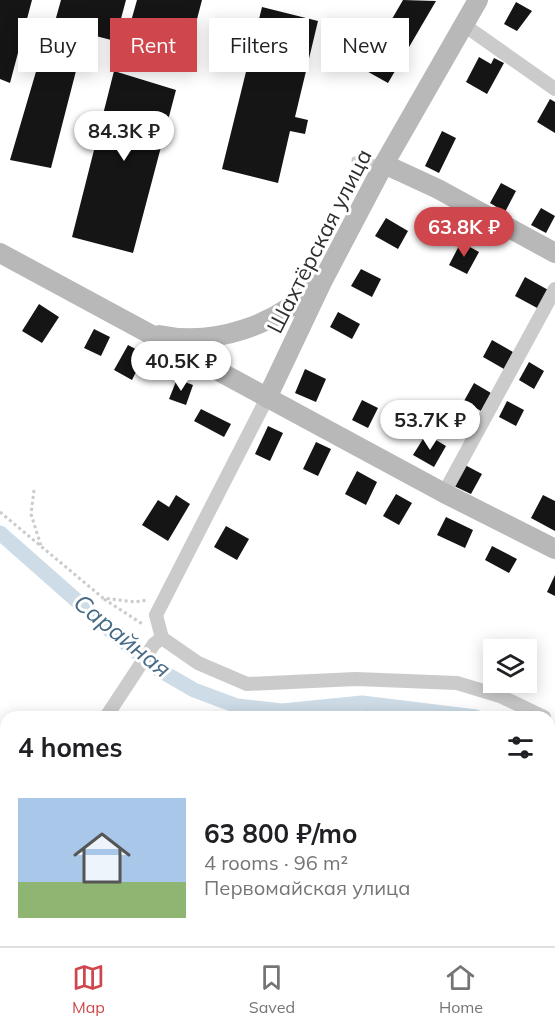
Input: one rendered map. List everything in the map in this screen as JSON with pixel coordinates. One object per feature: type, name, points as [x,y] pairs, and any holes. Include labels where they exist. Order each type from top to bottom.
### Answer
[{"type":"main road","name":"Шахтёрская улица","points":[[267,398],[323,280],[384,164],[477,0]]},
{"type":"main road","points":[[384,164],[438,189],[555,253]]},
{"type":"main road","points":[[0,253],[444,493],[555,549]]},
{"type":"main road","points":[[144,332],[186,338],[228,334],[278,315],[306,296],[323,280]]},
{"type":"street","points":[[464,25],[555,89]]},
{"type":"street","points":[[444,493],[555,289]]},
{"type":"street","name":"Шахтёрская улица","points":[[158,641],[156,615],[168,596],[267,398]]},
{"type":"street","points":[[110,711],[158,641],[198,663],[247,684],[356,679],[457,683],[500,696],[531,711]]},
{"type":"lane","points":[[355,160],[384,164]]},
{"type":"path","points":[[34,490],[31,514],[42,548]]},
{"type":"path","points":[[0,512],[158,641]]},
{"type":"path","points":[[103,598],[135,602],[168,596]]},
{"type":"building","points":[[0,0],[32,0],[27,18],[18,18],[18,53],[10,83],[0,79]]},
{"type":"building","points":[[61,0],[126,0],[121,18],[110,18],[110,40],[98,37],[98,18],[56,18]]},
{"type":"building","points":[[137,0],[202,0],[197,19],[132,18]]},
{"type":"building","points":[[403,0],[436,1],[409,47],[409,18],[393,18]]},
{"type":"building","points":[[516,2],[532,11],[517,31],[504,24]]},
{"type":"building","points":[[262,7],[306,18],[259,18]]},
{"type":"building","points":[[309,19],[318,21],[309,59]]},
{"type":"building","points":[[479,57],[491,64],[494,58],[504,63],[487,94],[466,82]]},
{"type":"building","points":[[36,72],[76,72],[51,168],[10,160]]},
{"type":"building","points":[[114,72],[176,90],[133,253],[72,237]]},
{"type":"building","points":[[246,72],[306,72],[295,117],[308,120],[305,134],[290,131],[278,183],[222,169]]},
{"type":"building","points":[[368,72],[394,72],[388,83]]},
{"type":"building","points":[[550,99],[555,102],[555,133],[537,122]]},
{"type":"building","points":[[442,131],[456,138],[439,173],[425,166]]},
{"type":"building","points":[[501,183],[516,191],[505,212],[490,203]]},
{"type":"building","points":[[541,208],[555,216],[546,233],[531,225]]},
{"type":"building","points":[[386,218],[408,231],[398,249],[375,236]]},
{"type":"building","points":[[461,242],[479,252],[467,274],[449,265]]},
{"type":"building","points":[[361,269],[381,279],[372,297],[351,286]]},
{"type":"building","points":[[525,277],[550,291],[539,309],[515,296]]},
{"type":"building","points":[[39,304],[59,317],[42,343],[22,331]]},
{"type":"building","points":[[338,312],[360,324],[352,339],[330,327]]},
{"type":"building","points":[[94,329],[110,337],[101,356],[84,348]]},
{"type":"building","points":[[492,340],[513,352],[504,369],[483,357]]},
{"type":"building","points":[[128,345],[145,354],[132,380],[114,370]]},
{"type":"building","points":[[529,362],[544,371],[534,389],[519,380]]},
{"type":"building","points":[[305,369],[326,379],[316,402],[295,393]]},
{"type":"building","points":[[177,379],[193,385],[186,405],[169,399]]},
{"type":"building","points":[[474,383],[491,393],[481,411],[464,401]]},
{"type":"building","points":[[362,400],[378,408],[368,428],[352,420]]},
{"type":"building","points":[[507,401],[524,410],[516,426],[499,417]]},
{"type":"building","points":[[201,409],[231,424],[224,437],[194,421]]},
{"type":"building","points":[[268,426],[283,433],[270,461],[255,454]]},
{"type":"building","points":[[426,434],[446,446],[434,467],[413,455]]},
{"type":"building","points":[[316,442],[331,449],[318,476],[303,469]]},
{"type":"building","points":[[465,465],[482,474],[471,494],[454,486]]},
{"type":"building","points":[[357,471],[377,482],[366,505],[345,494]]},
{"type":"building","points":[[396,494],[412,503],[399,525],[383,516]]},
{"type":"building","points":[[176,495],[190,504],[168,541],[142,525],[158,500],[169,507]]},
{"type":"building","points":[[543,495],[555,501],[555,531],[531,518]]},
{"type":"building","points":[[446,517],[473,530],[465,548],[437,535]]},
{"type":"building","points":[[226,526],[249,539],[237,560],[214,547]]},
{"type":"building","points":[[492,546],[517,559],[509,573],[485,560]]},
{"type":"building","points":[[555,575],[555,596],[547,592]]},
{"type":"waterway","name":"Сарайная","points":[[0,533],[156,668],[194,690],[237,706],[282,711]]},
{"type":"waterway","name":"Сарайная","points":[[282,711],[362,703],[427,711]]}]
